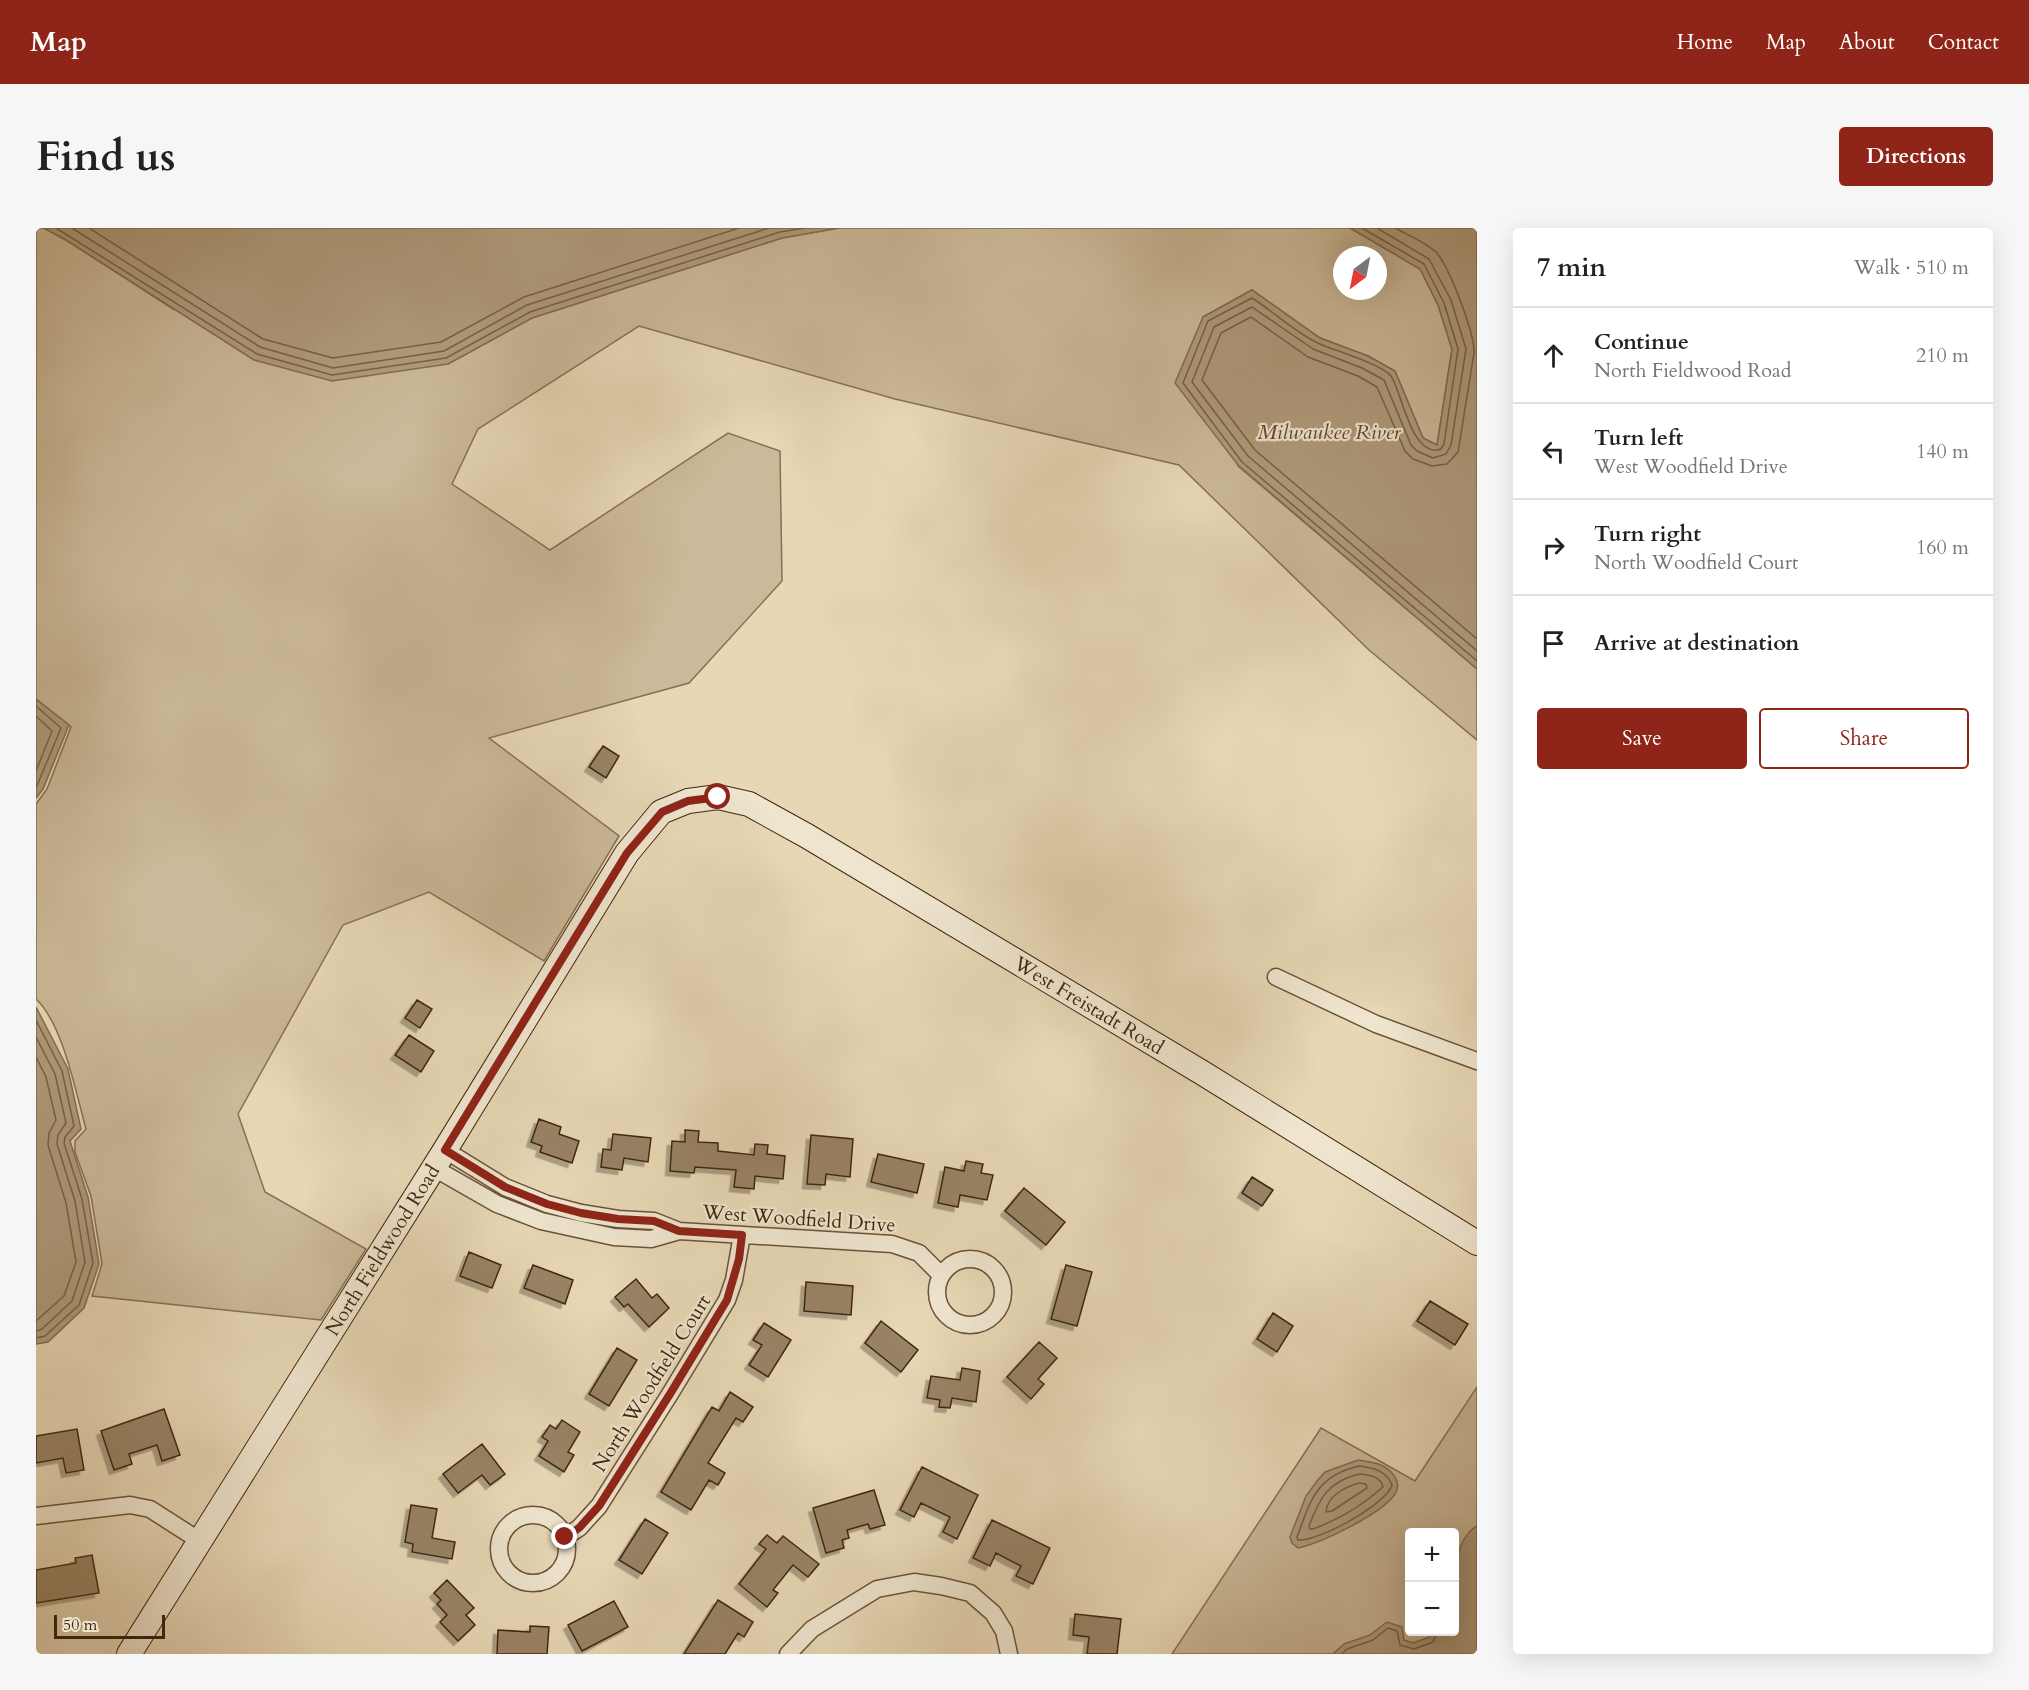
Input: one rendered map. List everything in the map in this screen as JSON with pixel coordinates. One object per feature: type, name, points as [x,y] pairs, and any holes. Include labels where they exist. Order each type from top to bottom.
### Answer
[{"type":"street","name":"West Freistadt Road","points":[[688,801],[718,797],[749,804],[807,836],[1201,1072],[1477,1243]]},
{"type":"street","name":"North Fieldwood Road","points":[[129,1654],[439,1159],[627,853],[662,812],[688,801]]},
{"type":"street","points":[[1276,977],[1376,1024],[1477,1061]]},
{"type":"street","name":"West Woodfield Drive","points":[[439,1159],[547,1204],[581,1213],[618,1219],[654,1221],[679,1231],[891,1244],[918,1252],[941,1275]]},
{"type":"street","name":"West Woodfield Drive","points":[[439,1159],[497,1204],[541,1221],[614,1238],[651,1239],[679,1231]]},
{"type":"street","points":[[497,1204],[505,1187]]},
{"type":"street","points":[[579,1231],[581,1213]]},
{"type":"street","name":"North Woodfield Court","points":[[565,1537],[579,1528],[599,1506],[717,1317],[734,1280],[742,1235]]},
{"type":"street","points":[[36,1516],[130,1505],[150,1509],[200,1541]]},
{"type":"street","points":[[529,1515],[551,1520],[560,1527],[565,1537],[566,1559],[561,1569],[553,1577],[543,1582],[521,1581],[504,1567],[499,1545],[502,1534],[518,1518],[529,1515]]},
{"type":"street","points":[[788,1654],[812,1629],[877,1589],[914,1582],[970,1593],[993,1613],[1004,1630],[1009,1654]]},
{"type":"shaded area","points":[[36,228],[44,228],[66,240],[173,309],[448,364],[532,318],[782,238],[839,228],[1350,228],[1381,246],[1333,246],[1333,300],[1387,300],[1387,250],[1420,269],[1438,305],[1452,349],[1437,445],[1423,438],[1395,371],[1368,356],[1320,338],[1252,290],[1203,317],[1238,466],[1477,669],[1477,740],[1369,650],[1179,465],[895,399],[639,326],[478,429],[452,484],[550,550],[728,433],[780,451],[782,581],[689,683],[489,738],[619,836],[544,961],[429,892],[343,925],[238,1114],[265,1192],[366,1249],[321,1320],[92,1296],[102,1264],[91,1196],[75,1152],[75,1141],[86,1129],[61,1042],[54,1025],[36,999],[36,804],[47,789],[71,727],[36,699]]},
{"type":"shaded area","points":[[1477,1387],[1477,1654],[1172,1654],[1321,1428],[1415,1481]]},
{"type":"water","points":[[44,228],[839,228],[782,238],[532,318],[448,364],[332,381],[254,360]]},
{"type":"water","name":"Milwaukee River","points":[[1350,228],[1477,228],[1477,669],[1238,465],[1175,383],[1203,317],[1252,290],[1320,338],[1368,356],[1395,371],[1423,438],[1437,445],[1452,349],[1438,305],[1420,269],[1387,250],[1387,246],[1381,246]]},
{"type":"water","points":[[36,699],[69,725],[43,789],[36,798]]},
{"type":"water","points":[[36,1007],[68,1069],[81,1129],[70,1141],[88,1197],[99,1264],[84,1308],[48,1342],[36,1344]]},
{"type":"water","points":[[1358,1460],[1378,1464],[1391,1472],[1397,1483],[1395,1494],[1365,1519],[1298,1548],[1292,1543],[1290,1537],[1306,1496],[1325,1472]]},
{"type":"water","points":[[1477,1526],[1477,1654],[1333,1654],[1344,1644],[1370,1635],[1387,1622],[1402,1627],[1404,1640],[1413,1643],[1430,1636],[1459,1636],[1459,1552],[1468,1534]]},
{"type":"building","points":[[603,746],[619,756],[606,778],[589,767]]},
{"type":"building","points":[[417,1000],[432,1009],[420,1028],[405,1018]]},
{"type":"building","points":[[409,1035],[434,1051],[421,1072],[395,1055]]},
{"type":"building","points":[[539,1119],[561,1127],[559,1134],[579,1141],[572,1163],[540,1152],[542,1146],[531,1142]]},
{"type":"building","points":[[685,1130],[699,1131],[698,1142],[718,1143],[718,1151],[754,1155],[755,1144],[768,1145],[767,1154],[785,1156],[783,1179],[755,1176],[754,1189],[734,1187],[736,1170],[695,1167],[694,1173],[670,1171],[672,1141],[685,1142]]},
{"type":"building","points":[[613,1134],[651,1138],[648,1162],[624,1158],[622,1170],[601,1167],[603,1149],[611,1150]]},
{"type":"building","points":[[811,1135],[853,1139],[850,1177],[826,1174],[825,1185],[807,1184]]},
{"type":"building","points":[[878,1154],[924,1164],[917,1193],[871,1182]]},
{"type":"building","points":[[966,1161],[983,1164],[981,1173],[993,1175],[987,1200],[960,1195],[958,1207],[938,1203],[945,1167],[964,1171]]},
{"type":"building","points":[[1252,1177],[1273,1190],[1262,1206],[1242,1193]]},
{"type":"building","points":[[1024,1188],[1065,1222],[1046,1245],[1005,1211]]},
{"type":"building","points":[[469,1252],[501,1265],[492,1288],[460,1276]]},
{"type":"building","points":[[533,1265],[573,1280],[565,1304],[524,1288]]},
{"type":"building","points":[[1066,1265],[1092,1272],[1077,1326],[1051,1319]]},
{"type":"building","points":[[636,1279],[652,1298],[657,1294],[669,1308],[649,1327],[628,1304],[624,1307],[615,1297]]},
{"type":"building","points":[[806,1282],[853,1286],[851,1315],[804,1311]]},
{"type":"building","points":[[1430,1301],[1468,1324],[1455,1345],[1417,1321]]},
{"type":"building","points":[[1273,1313],[1293,1326],[1277,1352],[1257,1339]]},
{"type":"building","points":[[881,1321],[918,1350],[901,1372],[865,1343]]},
{"type":"building","points":[[764,1323],[791,1340],[768,1377],[749,1365],[762,1345],[753,1340]]},
{"type":"building","points":[[1039,1342],[1057,1358],[1038,1379],[1044,1384],[1031,1399],[1007,1377]]},
{"type":"building","points":[[617,1348],[637,1360],[609,1406],[589,1394]]},
{"type":"building","points":[[962,1368],[980,1371],[976,1402],[952,1398],[950,1408],[939,1407],[940,1400],[927,1398],[931,1376],[960,1380]]},
{"type":"building","points":[[730,1392],[753,1407],[743,1422],[736,1418],[708,1463],[725,1473],[718,1485],[709,1480],[691,1510],[661,1492],[712,1407],[719,1411]]},
{"type":"building","points":[[164,1409],[180,1455],[162,1461],[157,1445],[129,1454],[132,1464],[114,1470],[101,1431]]},
{"type":"building","points":[[562,1420],[580,1432],[568,1452],[574,1455],[564,1472],[539,1456],[548,1441],[542,1437],[550,1425],[556,1429]]},
{"type":"building","points":[[77,1429],[84,1470],[66,1473],[63,1458],[36,1463],[36,1436]]},
{"type":"building","points":[[482,1444],[505,1474],[490,1485],[482,1475],[458,1493],[443,1474]]},
{"type":"building","points":[[922,1467],[978,1495],[957,1539],[943,1532],[950,1517],[921,1503],[914,1517],[900,1510]]},
{"type":"building","points":[[874,1490],[885,1525],[870,1529],[868,1524],[847,1530],[849,1538],[842,1540],[844,1548],[826,1553],[813,1508]]},
{"type":"building","points":[[411,1505],[437,1509],[432,1538],[455,1542],[452,1559],[412,1552],[413,1544],[405,1542]]},
{"type":"building","points":[[645,1519],[668,1533],[642,1574],[619,1560]]},
{"type":"building","points":[[992,1520],[1050,1548],[1033,1584],[1016,1576],[1021,1566],[996,1553],[990,1566],[973,1558]]},
{"type":"building","points":[[767,1535],[777,1543],[783,1536],[819,1564],[808,1577],[793,1565],[773,1590],[778,1593],[767,1607],[739,1584],[766,1549],[759,1544]]},
{"type":"building","points":[[92,1555],[99,1593],[36,1603],[36,1570],[76,1563],[75,1558]]},
{"type":"building","points":[[447,1580],[474,1608],[466,1615],[475,1625],[458,1641],[440,1622],[447,1615],[437,1604],[441,1600],[434,1593]]},
{"type":"building","points":[[718,1600],[753,1622],[744,1637],[738,1633],[725,1654],[684,1654]]},
{"type":"building","points":[[614,1601],[628,1627],[582,1651],[568,1625]]},
{"type":"building","points":[[1075,1614],[1121,1619],[1117,1654],[1087,1654],[1089,1637],[1073,1635]]},
{"type":"building","points":[[530,1626],[549,1627],[547,1654],[497,1654],[498,1630],[530,1632]]},
{"type":"route","points":[[565,1537],[579,1528],[599,1506],[727,1300],[739,1259],[742,1235],[679,1231],[654,1221],[618,1219],[547,1204],[505,1187],[445,1150],[627,853],[662,812],[688,801],[718,797]]}]
